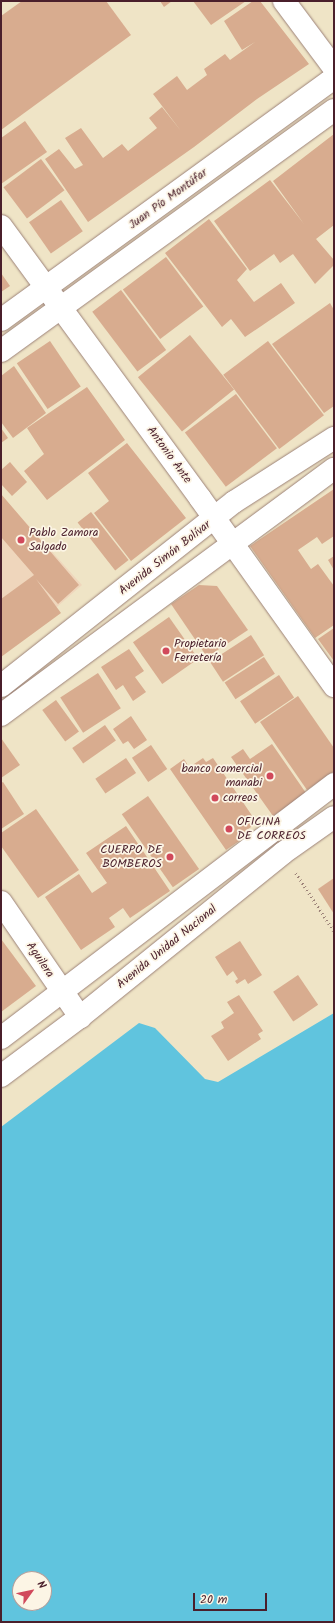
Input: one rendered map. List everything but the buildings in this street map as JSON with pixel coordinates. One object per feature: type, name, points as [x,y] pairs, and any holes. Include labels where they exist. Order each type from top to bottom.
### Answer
[{"type":"street","points":[[284,1],[334,68]]},
{"type":"street","name":"Juan Pío Montúfar","points":[[1,320],[334,78]]},
{"type":"street","name":"Juan Pío Montúfar","points":[[1,351],[334,110]]},
{"type":"street","name":"Antonio Ante","points":[[1,226],[334,686]]},
{"type":"street","name":"Avenida Simón Bolívar","points":[[1,686],[214,520],[234,502],[334,438]]},
{"type":"street","points":[[1,715],[208,560],[232,546],[334,469]]},
{"type":"street","points":[[1,1038],[334,784]]},
{"type":"street","name":"Avenida Unidad Nacional","points":[[1,1076],[80,1017],[283,853],[334,817]]},
{"type":"street","name":"Aguilera","points":[[1,902],[80,1017]]},
{"type":"path","points":[[283,853],[334,931]]},
{"type":"shaded area","name":"Pablo Zamora Salgado","points":[[1,495],[82,585],[1,656]]},
{"type":"water","points":[[334,1013],[334,1622],[1,1622],[1,1127],[139,1023],[155,1028],[205,1079],[218,1082]]},
{"type":"place","name":"Pablo Zamora Salgado","points":[[21,540]]},
{"type":"place","name":"Propietario Ferretería","points":[[166,651]]},
{"type":"place","name":"banco comercial manabi","points":[[270,776]]},
{"type":"place","name":"correos","points":[[215,798]]},
{"type":"place","name":"OFICINA DE CORREOS","points":[[229,829]]},
{"type":"place","name":"CUERPO DE BOMBEROS","points":[[170,857]]}]
